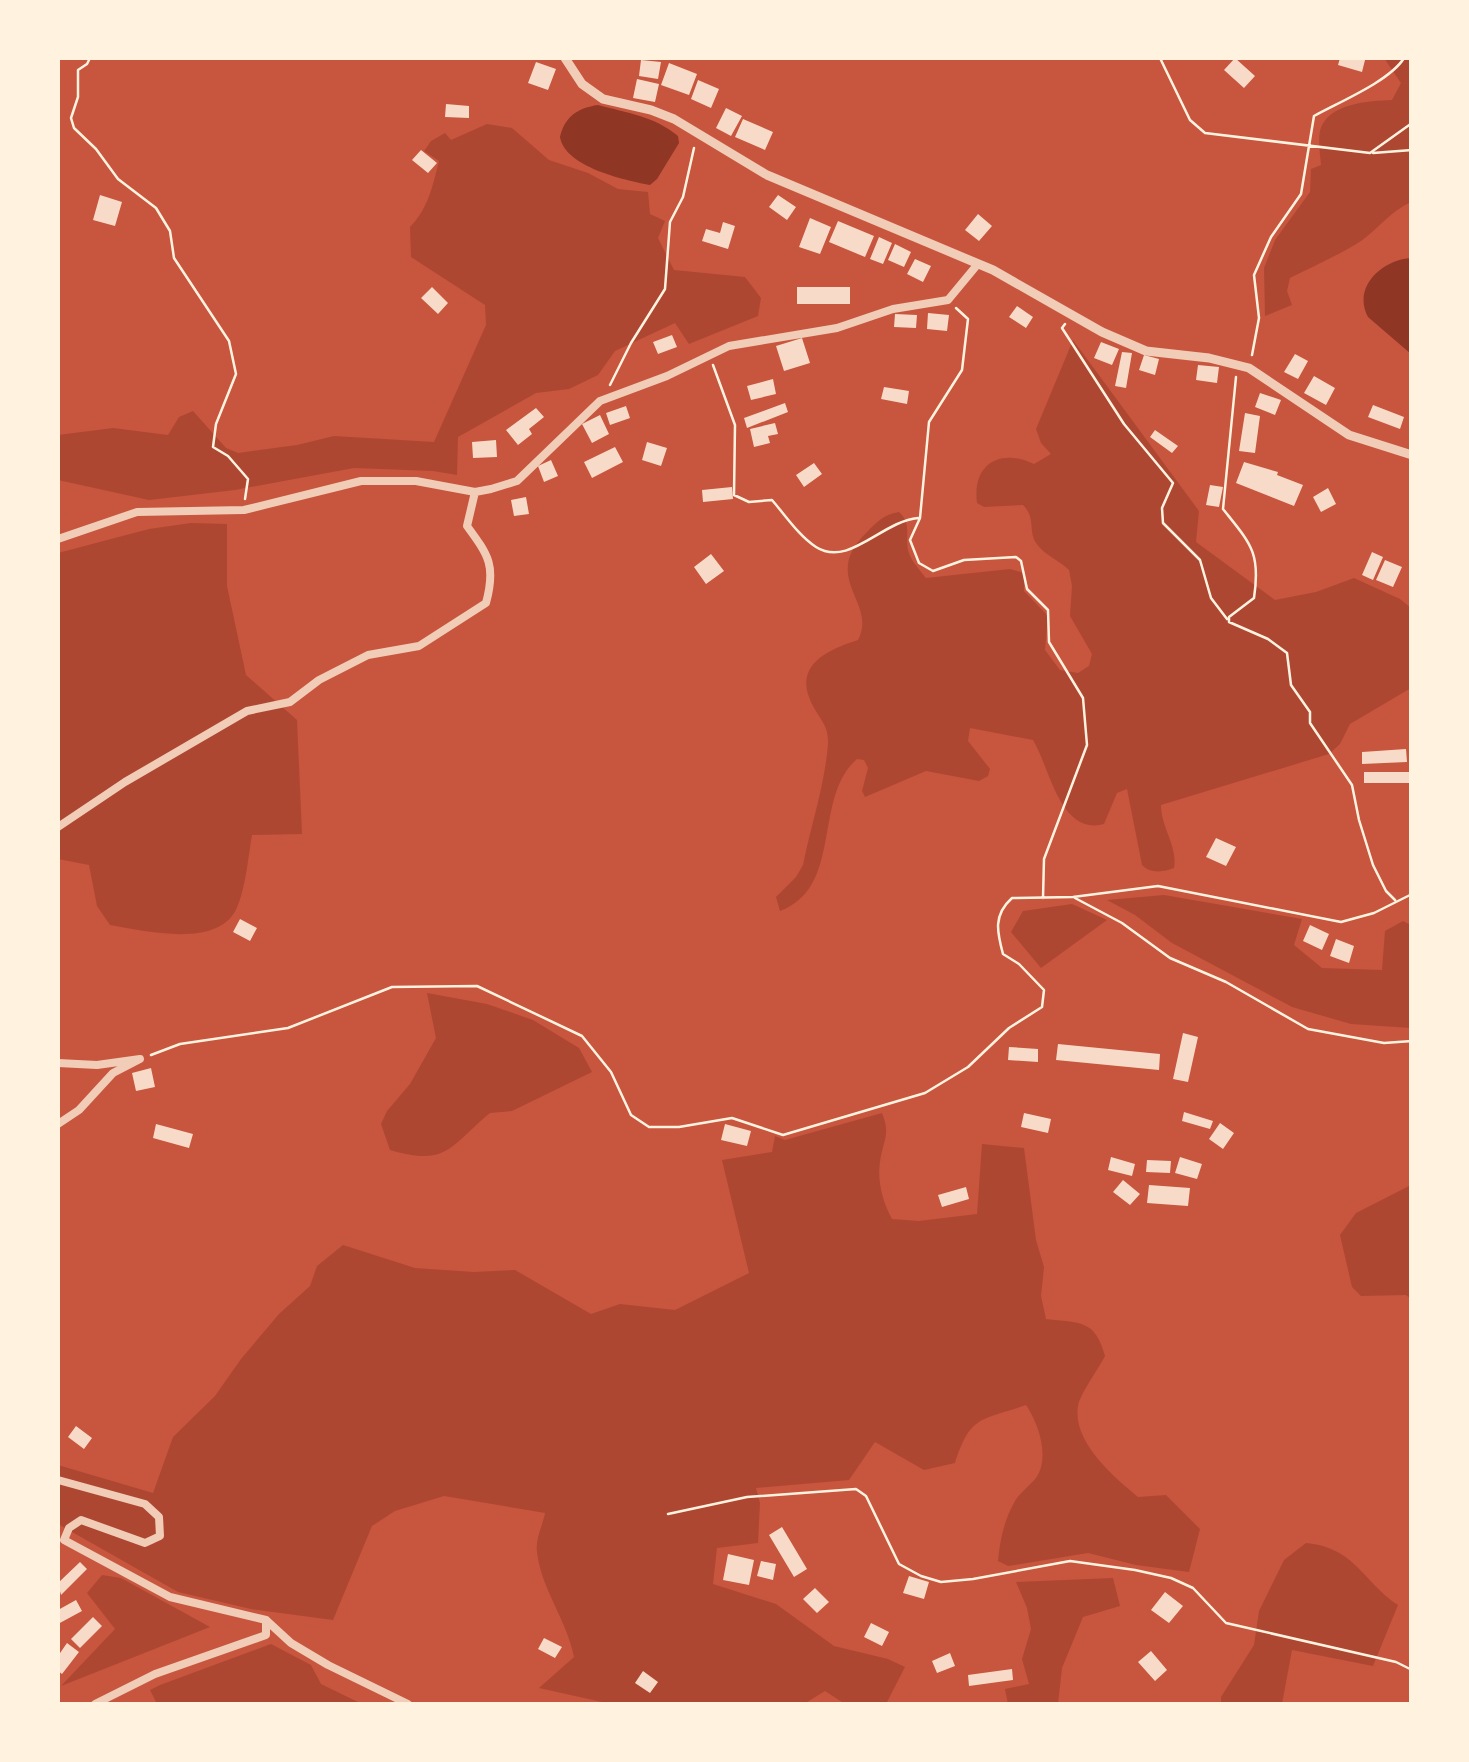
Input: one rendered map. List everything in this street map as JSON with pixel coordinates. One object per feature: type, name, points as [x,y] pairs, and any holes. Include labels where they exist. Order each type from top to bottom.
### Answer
[{"type":"street","points":[[566,58],[582,84],[603,99],[651,110],[698,132],[767,174],[993,270],[1071,315],[1146,351],[1209,358],[1249,368],[1348,435],[1412,454]]},
{"type":"street","points":[[58,540],[137,512],[244,510],[361,481],[416,481],[476,492],[517,481],[600,400],[730,346],[837,328],[894,308],[948,300],[976,265]]},
{"type":"street","points":[[58,827],[125,782],[248,711],[290,702],[319,680],[368,655],[418,646],[486,603],[493,578],[484,550],[467,526],[476,492]]},
{"type":"street","points":[[58,1063],[140,1059]]},
{"type":"street","points":[[58,1124],[79,1110],[113,1073],[140,1059]]},
{"type":"street","points":[[58,1480],[145,1504],[159,1517],[160,1536],[144,1543],[81,1520],[68,1528],[64,1540],[170,1598],[266,1620],[291,1643],[328,1666],[408,1704]]},
{"type":"street","points":[[95,1704],[155,1674],[266,1635],[266,1620]]},
{"type":"path","points":[[90,58],[78,70],[74,128],[118,179],[156,208],[170,231],[174,258],[229,341],[236,374],[216,424],[213,447],[228,456],[248,479],[244,510]]},
{"type":"path","points":[[1160,58],[1190,120],[1205,133],[1370,153],[1412,150]]},
{"type":"path","points":[[1249,368],[1259,318],[1254,275],[1270,237],[1301,194],[1314,116],[1368,86],[1400,65],[1404,58]]},
{"type":"path","points":[[1370,153],[1412,123]]},
{"type":"path","points":[[600,400],[665,289],[670,222],[683,197],[698,132]]},
{"type":"path","points":[[948,300],[968,319],[962,370],[929,422],[920,518],[910,540],[919,562],[933,570],[964,560],[1016,557],[1022,561],[1028,589],[1048,610],[1049,642],[1083,698],[1087,744],[1044,859],[1043,898]]},
{"type":"path","points":[[1071,315],[1062,328],[1124,424],[1173,483],[1162,508],[1162,523],[1200,560],[1211,598],[1229,622],[1287,652],[1291,685],[1310,712],[1310,723],[1352,785],[1373,865],[1395,900]]},
{"type":"path","points":[[710,357],[735,424],[734,495],[748,502],[772,500],[815,546],[834,554],[851,551],[897,522],[920,518]]},
{"type":"path","points":[[1229,622],[1229,617],[1254,598],[1257,581],[1254,548],[1223,510],[1236,366]]},
{"type":"path","points":[[140,1059],[180,1044],[288,1028],[392,987],[477,986],[582,1036],[611,1072],[632,1115],[649,1128],[732,1118],[783,1135],[925,1092],[968,1067],[1010,1028],[1042,1007],[1044,990],[1003,954],[997,934],[998,916],[1012,898],[1073,898],[1158,886],[1341,922],[1374,913],[1412,894]]},
{"type":"path","points":[[1073,898],[1122,923],[1170,958],[1226,982],[1308,1028],[1384,1043],[1412,1040]]},
{"type":"path","points":[[668,1514],[746,1497],[856,1489],[866,1496],[898,1564],[921,1576],[941,1582],[973,1579],[1070,1561],[1135,1570],[1171,1578],[1193,1588],[1226,1623],[1396,1662],[1412,1670]]},
{"type":"shaded area","points":[[1384,58],[1411,58],[1411,202],[1361,241],[1290,278],[1287,291],[1292,305],[1265,316],[1264,268],[1275,240],[1310,192],[1311,169],[1321,165],[1319,135],[1324,122],[1350,105],[1392,100],[1401,83]]},
{"type":"shaded area","points":[[598,105],[650,120],[678,136],[679,143],[650,185],[597,170],[564,147],[560,137],[569,118]]},
{"type":"shaded area","points":[[487,124],[512,128],[549,160],[588,173],[618,189],[648,192],[650,214],[665,221],[658,238],[674,270],[745,277],[761,298],[758,316],[689,344],[675,323],[615,351],[598,375],[569,389],[536,393],[458,437],[457,475],[354,468],[235,490],[149,500],[58,480],[58,435],[113,428],[168,435],[179,417],[193,411],[226,448],[238,453],[334,436],[434,442],[486,325],[485,305],[411,257],[410,227],[426,205],[439,161],[424,151],[431,141],[445,133],[451,140]]},
{"type":"shaded area","points":[[1412,258],[1411,354],[1368,317],[1364,295],[1380,270]]},
{"type":"shaded area","points":[[1073,340],[1199,511],[1196,542],[1275,600],[1316,592],[1354,578],[1411,608],[1411,688],[1350,724],[1340,744],[1329,754],[1161,805],[1175,860],[1174,868],[1162,871],[1142,865],[1127,789],[1117,793],[1104,824],[1089,825],[1077,820],[1058,797],[1033,740],[970,728],[968,741],[990,769],[988,776],[979,781],[926,771],[865,797],[862,791],[868,768],[864,760],[857,759],[843,776],[835,796],[813,883],[800,899],[780,911],[776,897],[803,865],[828,744],[827,731],[811,702],[807,678],[817,660],[858,640],[861,614],[848,576],[848,563],[854,548],[878,522],[899,512],[903,516],[909,554],[926,578],[1010,569],[1024,573],[1024,591],[1048,616],[1045,650],[1060,670],[1078,673],[1089,666],[1092,654],[1070,616],[1069,570],[1036,543],[1023,505],[984,507],[977,503],[979,478],[991,463],[1010,458],[1034,464],[1051,454],[1036,429]]},
{"type":"shaded area","points":[[191,523],[227,524],[227,586],[246,675],[297,720],[302,834],[252,835],[241,897],[229,919],[216,928],[182,934],[110,925],[97,906],[89,865],[58,859],[58,553],[149,529]]},
{"type":"shaded area","points":[[1164,895],[1302,919],[1294,945],[1322,968],[1382,970],[1385,931],[1403,921],[1411,925],[1411,1028],[1351,1024],[1292,1007],[1172,943],[1107,900]]},
{"type":"shaded area","points":[[1072,904],[1107,920],[1041,968],[1011,932],[1023,911]]},
{"type":"shaded area","points":[[427,993],[487,1004],[533,1020],[579,1048],[592,1072],[512,1111],[490,1113],[456,1144],[437,1154],[409,1155],[390,1150],[381,1124],[436,1038]]},
{"type":"shaded area","points":[[882,1113],[886,1132],[879,1177],[892,1219],[919,1221],[977,1214],[982,1144],[1024,1148],[1036,1240],[1044,1267],[1041,1296],[1046,1319],[1091,1329],[1105,1356],[1079,1401],[1081,1433],[1097,1458],[1138,1497],[1166,1495],[1200,1529],[1189,1572],[1088,1553],[1008,1566],[998,1561],[1008,1515],[1017,1498],[1036,1478],[1042,1461],[1039,1431],[1026,1405],[988,1417],[973,1427],[955,1463],[924,1470],[875,1442],[849,1480],[756,1488],[760,1503],[758,1543],[717,1548],[713,1584],[776,1604],[834,1646],[905,1667],[886,1704],[845,1704],[825,1691],[804,1704],[611,1704],[539,1688],[574,1657],[539,1566],[537,1542],[545,1513],[444,1496],[395,1511],[372,1526],[333,1620],[251,1609],[178,1592],[58,1524],[58,1465],[153,1493],[173,1437],[215,1396],[279,1314],[310,1286],[317,1266],[343,1245],[415,1268],[515,1270],[591,1314],[620,1304],[675,1310],[749,1273],[722,1160],[772,1152],[775,1136],[785,1140]]},
{"type":"shaded area","points":[[1411,1185],[1411,1299],[1406,1295],[1361,1296],[1352,1287],[1340,1235],[1356,1213]]},
{"type":"shaded area","points":[[1306,1543],[1348,1558],[1398,1605],[1373,1666],[1292,1650],[1282,1704],[1221,1704],[1221,1697],[1254,1645],[1259,1611],[1284,1560]]},
{"type":"shaded area","points":[[102,1575],[121,1578],[210,1627],[61,1686],[115,1629],[87,1593]]},
{"type":"shaded area","points":[[1113,1578],[1120,1606],[1083,1617],[1062,1668],[1058,1704],[1008,1704],[1005,1689],[1029,1684],[1022,1659],[1031,1629],[1016,1582]]},
{"type":"shaded area","points":[[271,1644],[311,1665],[321,1684],[362,1704],[157,1704],[150,1690],[160,1685]]},
{"type":"building","points":[[1235,58],[1255,76],[1244,88],[1224,70]]},
{"type":"building","points":[[1340,58],[1365,60],[1362,72],[1338,65]]},
{"type":"building","points":[[641,60],[661,62],[658,79],[639,76]]},
{"type":"building","points":[[536,62],[556,69],[548,90],[528,83]]},
{"type":"building","points":[[669,63],[697,74],[689,95],[661,85]]},
{"type":"building","points":[[637,79],[659,84],[655,102],[633,98]]},
{"type":"building","points":[[698,80],[719,89],[711,108],[691,99]]},
{"type":"building","points":[[446,104],[469,106],[469,118],[445,117]]},
{"type":"building","points":[[726,108],[742,116],[731,136],[716,128]]},
{"type":"building","points":[[743,119],[773,132],[765,150],[735,137]]},
{"type":"building","points":[[421,150],[437,163],[428,173],[412,160]]},
{"type":"building","points":[[100,195],[122,202],[115,226],[93,220]]},
{"type":"building","points":[[778,195],[796,207],[787,220],[769,207]]},
{"type":"building","points":[[978,214],[992,226],[979,241],[965,230]]},
{"type":"building","points":[[810,218],[831,227],[820,254],[799,247]]},
{"type":"building","points":[[838,221],[874,236],[865,257],[829,242]]},
{"type":"building","points":[[723,222],[735,226],[728,249],[702,241],[706,229],[720,233]]},
{"type":"building","points":[[879,237],[892,243],[883,264],[870,259]]},
{"type":"building","points":[[895,244],[911,252],[904,267],[888,260]]},
{"type":"building","points":[[915,259],[931,266],[923,282],[907,274]]},
{"type":"building","points":[[432,287],[448,303],[438,314],[421,298]]},
{"type":"building","points":[[797,287],[850,287],[850,304],[797,304]]},
{"type":"building","points":[[1017,306],[1033,317],[1026,328],[1009,317]]},
{"type":"building","points":[[928,313],[949,315],[947,331],[927,329]]},
{"type":"building","points":[[895,314],[917,315],[916,328],[894,327]]},
{"type":"building","points":[[672,335],[677,347],[658,354],[653,342]]},
{"type":"building","points":[[802,338],[810,363],[784,371],[776,346]]},
{"type":"building","points":[[1101,342],[1119,349],[1112,365],[1094,358]]},
{"type":"building","points":[[1122,352],[1132,353],[1126,388],[1115,386]]},
{"type":"building","points":[[1295,354],[1308,361],[1298,379],[1284,372]]},
{"type":"building","points":[[1144,355],[1159,359],[1155,375],[1139,370]]},
{"type":"building","points":[[1198,365],[1219,367],[1217,383],[1196,380]]},
{"type":"building","points":[[1314,376],[1335,388],[1326,405],[1304,393]]},
{"type":"building","points":[[773,379],[776,394],[751,400],[747,386]]},
{"type":"building","points":[[884,387],[909,391],[907,404],[881,399]]},
{"type":"building","points":[[1260,393],[1281,400],[1275,415],[1255,407]]},
{"type":"building","points":[[785,403],[788,412],[747,428],[744,418]]},
{"type":"building","points":[[1373,405],[1404,417],[1400,429],[1368,417]]},
{"type":"building","points":[[626,406],[630,418],[610,425],[606,413]]},
{"type":"building","points":[[536,408],[544,417],[518,445],[506,430]]},
{"type":"building","points":[[1245,413],[1260,416],[1255,453],[1239,451]]},
{"type":"building","points":[[600,415],[609,434],[592,443],[582,424]]},
{"type":"building","points":[[775,423],[778,434],[768,436],[770,443],[754,447],[750,429]]},
{"type":"building","points":[[1155,430],[1178,446],[1172,453],[1150,437]]},
{"type":"building","points":[[496,440],[497,457],[473,458],[472,442]]},
{"type":"building","points":[[647,442],[667,448],[661,466],[642,460]]},
{"type":"building","points":[[615,447],[623,462],[592,478],[584,462]]},
{"type":"building","points":[[551,460],[558,476],[544,482],[538,466]]},
{"type":"building","points":[[1244,462],[1278,472],[1277,475],[1303,485],[1294,506],[1236,483]]},
{"type":"building","points":[[814,463],[822,474],[804,487],[796,475]]},
{"type":"building","points":[[1210,485],[1223,487],[1219,507],[1206,505]]},
{"type":"building","points":[[732,487],[733,499],[703,502],[702,490]]},
{"type":"building","points":[[1328,488],[1336,504],[1321,512],[1313,497]]},
{"type":"building","points":[[526,497],[529,514],[514,516],[511,500]]},
{"type":"building","points":[[1372,552],[1383,557],[1373,580],[1362,575]]},
{"type":"building","points":[[711,554],[724,571],[706,584],[694,567]]},
{"type":"building","points":[[1385,560],[1402,567],[1393,587],[1376,580]]},
{"type":"building","points":[[1406,749],[1407,762],[1362,764],[1362,752]]},
{"type":"building","points":[[1364,772],[1412,772],[1412,783],[1364,783]]},
{"type":"building","points":[[1216,838],[1236,847],[1226,866],[1206,857]]},
{"type":"building","points":[[240,919],[257,928],[250,941],[233,932]]},
{"type":"building","points":[[1310,925],[1329,934],[1322,950],[1303,941]]},
{"type":"building","points":[[1336,939],[1354,946],[1349,963],[1330,956]]},
{"type":"building","points":[[1183,1033],[1198,1037],[1188,1082],[1173,1079]]},
{"type":"building","points":[[1058,1044],[1160,1054],[1159,1070],[1056,1060]]},
{"type":"building","points":[[1009,1047],[1038,1049],[1038,1062],[1008,1060]]},
{"type":"building","points":[[151,1068],[155,1087],[136,1091],[132,1073]]},
{"type":"building","points":[[1184,1112],[1213,1121],[1210,1129],[1182,1121]]},
{"type":"building","points":[[1024,1113],[1051,1119],[1048,1133],[1021,1127]]},
{"type":"building","points":[[1220,1123],[1234,1133],[1223,1149],[1209,1139]]},
{"type":"building","points":[[156,1124],[193,1134],[189,1148],[153,1138]]},
{"type":"building","points":[[725,1124],[751,1131],[747,1146],[721,1140]]},
{"type":"building","points":[[1111,1157],[1135,1164],[1132,1176],[1108,1170]]},
{"type":"building","points":[[1180,1157],[1202,1164],[1197,1179],[1175,1173]]},
{"type":"building","points":[[1147,1160],[1171,1161],[1170,1173],[1146,1172]]},
{"type":"building","points":[[1123,1180],[1140,1194],[1130,1205],[1113,1192]]},
{"type":"building","points":[[1149,1185],[1190,1188],[1188,1206],[1147,1203]]},
{"type":"building","points":[[966,1187],[969,1199],[942,1207],[938,1195]]},
{"type":"building","points":[[76,1426],[92,1438],[84,1449],[68,1437]]},
{"type":"building","points":[[782,1527],[807,1569],[794,1577],[769,1535]]},
{"type":"building","points":[[728,1554],[754,1560],[749,1585],[723,1580]]},
{"type":"building","points":[[761,1561],[776,1564],[773,1580],[757,1576]]},
{"type":"building","points":[[80,1562],[87,1569],[61,1595],[58,1583]]},
{"type":"building","points":[[909,1576],[929,1582],[924,1599],[903,1593]]},
{"type":"building","points":[[815,1588],[829,1602],[817,1613],[803,1599]]},
{"type":"building","points":[[1165,1592],[1183,1606],[1169,1623],[1151,1610]]},
{"type":"building","points":[[76,1600],[82,1611],[58,1624],[58,1610]]},
{"type":"building","points":[[93,1617],[102,1626],[80,1648],[71,1639]]},
{"type":"building","points":[[871,1623],[889,1632],[882,1646],[864,1637]]},
{"type":"building","points":[[544,1638],[562,1647],[555,1658],[538,1649]]},
{"type":"building","points":[[67,1643],[79,1652],[62,1674],[58,1671],[58,1656]]},
{"type":"building","points":[[1151,1651],[1167,1670],[1155,1681],[1138,1662]]},
{"type":"building","points":[[950,1653],[955,1666],[937,1673],[932,1661]]},
{"type":"building","points":[[1012,1669],[1013,1680],[969,1686],[968,1675]]},
{"type":"building","points":[[643,1671],[658,1682],[650,1693],[635,1683]]}]
